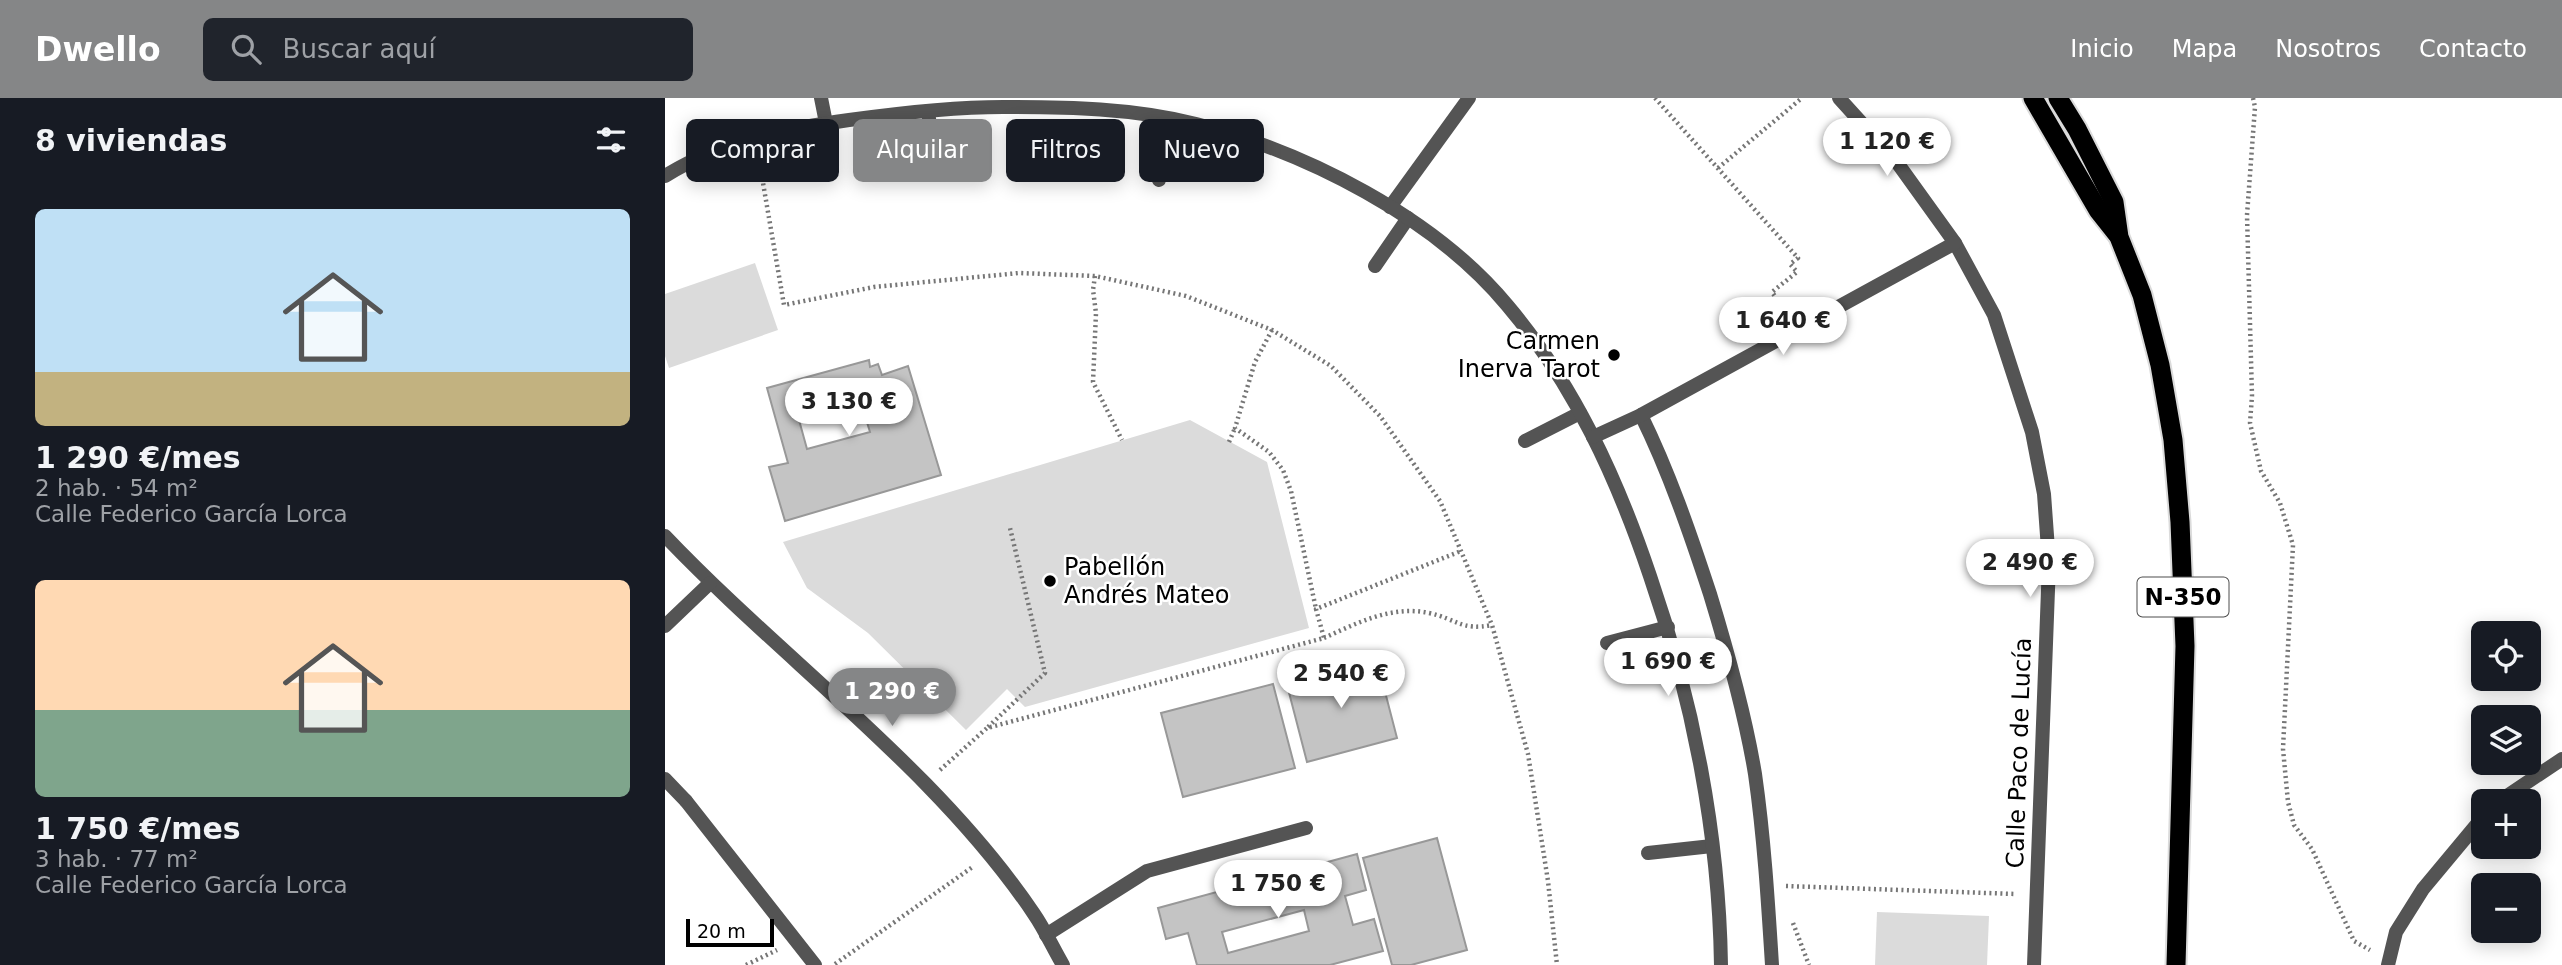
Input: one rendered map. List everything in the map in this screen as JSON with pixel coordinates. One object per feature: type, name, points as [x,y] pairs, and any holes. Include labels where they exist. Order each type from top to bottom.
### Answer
[{"type":"highway","name":"N-350","points":[[2033,98],[2098,210],[2119,237]]},
{"type":"highway","name":"N-350","points":[[2059,98],[2114,202],[2119,237],[2142,295],[2161,365],[2173,440],[2185,646],[2176,965]]},
{"type":"street","points":[[821,98],[825,119]]},
{"type":"street","points":[[1390,206],[1469,98]]},
{"type":"street","name":"Calle Paco de Lucía","points":[[1839,98],[1896,161],[1955,243],[1994,315],[2032,432],[2044,494],[2049,563],[2034,965]]},
{"type":"street","points":[[839,121],[978,107],[1069,107],[1116,110],[1168,119]]},
{"type":"street","points":[[929,111],[930,119]]},
{"type":"street","points":[[1264,148],[1298,160],[1390,206],[1444,243],[1505,302],[1530,334],[1580,413],[1626,505],[1668,627],[1701,767],[1712,846],[1721,965]]},
{"type":"street","points":[[665,176],[686,164]]},
{"type":"street","points":[[1375,266],[1408,218]]},
{"type":"street","points":[[1593,437],[1641,415],[1955,243]]},
{"type":"street","points":[[1525,441],[1580,413]]},
{"type":"street","points":[[1641,415],[1661,457],[1698,556],[1732,663],[1755,774],[1772,965]]},
{"type":"street","points":[[665,536],[710,583],[924,784],[965,826],[1034,914],[1063,965]]},
{"type":"street","points":[[665,626],[710,583]]},
{"type":"street","points":[[1607,643],[1668,627]]},
{"type":"street","points":[[2518,789],[2562,760]]},
{"type":"street","points":[[665,779],[686,801],[815,965]]},
{"type":"street","points":[[1046,934],[1147,871],[1306,828]]},
{"type":"street","points":[[2388,963],[2396,932],[2423,889],[2471,831]]},
{"type":"street","points":[[1648,853],[1712,846]]},
{"type":"path","points":[[1655,98],[1798,258],[1790,264],[1797,272],[1772,292],[1798,329]]},
{"type":"path","points":[[1718,168],[1803,98]]},
{"type":"path","points":[[2253,98],[2255,107],[2247,215],[2252,396],[2250,423],[2261,471],[2280,503],[2293,545],[2283,749],[2288,802],[2294,825],[2312,849],[2354,941],[2388,963]]},
{"type":"path","points":[[763,182],[784,305],[874,287],[1020,273],[1095,276],[1186,296],[1272,330],[1331,366],[1380,416],[1440,501],[1492,625],[1528,754],[1548,881],[1557,965]]},
{"type":"path","points":[[1095,276],[1093,382],[1122,440]]},
{"type":"path","points":[[1229,442],[1255,362],[1272,330]]},
{"type":"path","points":[[1234,428],[1269,452],[1283,470],[1291,491],[1324,638]]},
{"type":"path","points":[[924,784],[1045,673],[1010,528]]},
{"type":"path","points":[[1316,608],[1461,551]]},
{"type":"path","points":[[987,728],[1324,638],[1374,616],[1397,612],[1425,612],[1445,617],[1461,626],[1475,628],[1492,625]]},
{"type":"path","points":[[835,965],[988,855]]},
{"type":"path","points":[[1767,886],[2037,894]]},
{"type":"path","points":[[746,965],[797,941]]},
{"type":"shaded area","points":[[755,263],[778,330],[669,368],[665,356],[665,294]]},
{"type":"shaded area","name":"Pabellón Andrés Mateo","points":[[1190,420],[1267,462],[1309,628],[1025,707],[1007,689],[966,730],[868,633],[807,588],[783,542]]},
{"type":"shaded area","points":[[1877,912],[1989,916],[1987,965],[1875,965]]},
{"type":"building","points":[[869,360],[870,367],[878,364],[882,375],[908,366],[941,475],[785,521],[769,467],[788,463],[767,388]],"holes":[[[861,403],[870,432],[807,449],[799,420]]]},
{"type":"building","points":[[1376,657],[1397,738],[1307,762],[1286,681]]},
{"type":"building","points":[[1273,684],[1295,768],[1183,797],[1161,713]]},
{"type":"building","points":[[1437,838],[1467,950],[1411,965],[1392,965],[1363,858]]},
{"type":"building","points":[[1357,854],[1366,890],[1345,896],[1353,925],[1374,919],[1383,951],[1330,965],[1197,965],[1188,933],[1166,939],[1158,908]],"holes":[[[1304,910],[1309,931],[1228,953],[1222,932]]]},
{"type":"place","name":"Carmen Inerva Tarot","points":[[1614,355]]},
{"type":"place","name":"Pabellón Andrés Mateo","points":[[1050,581]]}]
